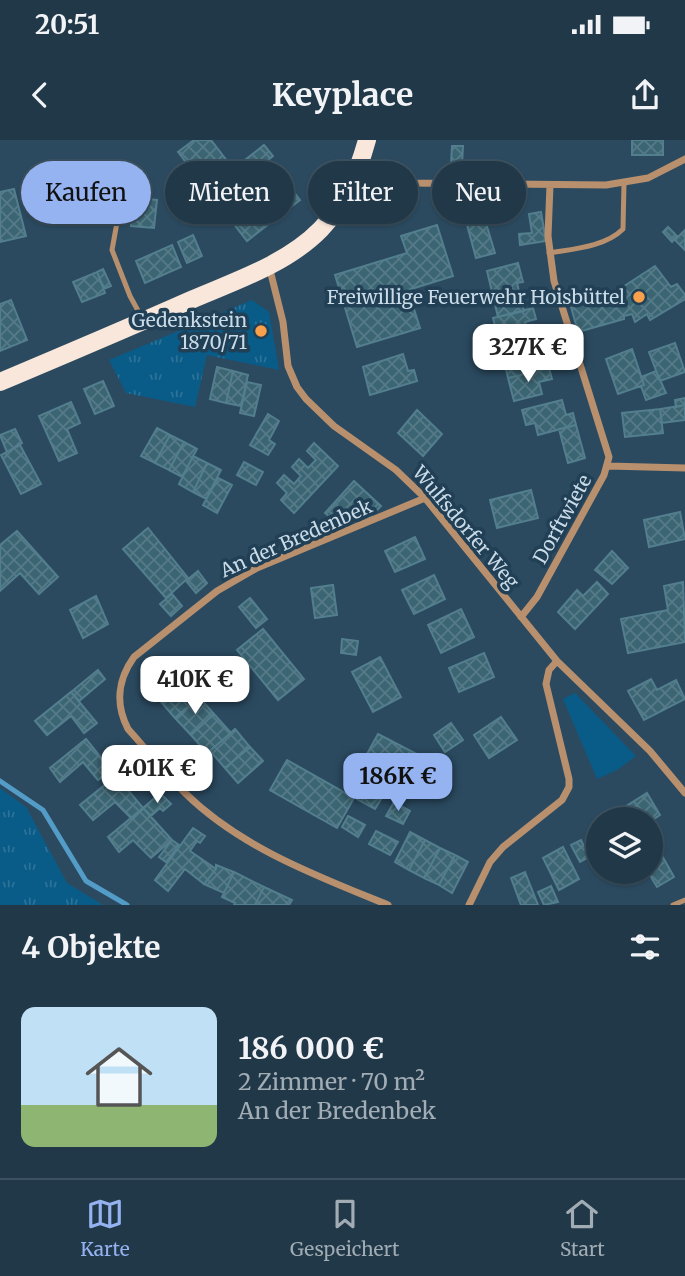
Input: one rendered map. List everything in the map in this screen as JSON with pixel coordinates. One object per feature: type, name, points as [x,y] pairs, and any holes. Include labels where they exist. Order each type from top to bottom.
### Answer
[{"type":"main road","points":[[361,161],[367,140]]},
{"type":"main road","points":[[0,382],[268,265],[298,248],[325,224]]},
{"type":"street","points":[[418,183],[624,183],[648,178],[685,159]]},
{"type":"street","name":"Dorftwiete","points":[[521,617],[537,597],[608,466],[608,451],[554,281],[549,253],[550,185]]},
{"type":"street","name":"Wulfsdorfer Weg","points":[[268,265],[283,321],[286,357],[297,387],[314,408],[334,426],[396,470],[425,498],[557,661],[650,751],[685,793]]},
{"type":"street","points":[[608,466],[685,468]]},
{"type":"street","name":"An der Bredenbek","points":[[388,905],[277,857],[225,825],[193,800],[128,729],[122,716],[120,690],[127,667],[134,657],[217,591],[257,569],[425,498]]},
{"type":"street","points":[[469,905],[497,854],[567,794],[569,779],[546,684],[549,670],[557,661]]},
{"type":"lane","points":[[549,253],[593,244],[624,229],[624,183]]},
{"type":"lane","points":[[117,224],[112,250],[130,296],[144,321]]},
{"type":"lane","points":[[673,905],[685,900]]},
{"type":"green space","points":[[252,300],[269,312],[279,370],[207,355],[195,407],[126,393],[109,360]]},
{"type":"green space","points":[[575,693],[636,756],[617,770],[597,779],[563,699]]},
{"type":"green space","points":[[0,788],[26,807],[67,883],[103,905],[0,905]]},
{"type":"building","points":[[194,140],[211,140],[227,161],[185,161],[178,152]]},
{"type":"building","points":[[632,140],[663,140],[663,155],[632,155]]},
{"type":"building","points":[[264,145],[273,156],[267,161],[244,161]]},
{"type":"building","points":[[452,146],[463,146],[462,161],[451,161]]},
{"type":"building","points":[[14,189],[26,236],[0,242],[0,192]]},
{"type":"building","points":[[294,192],[300,200],[294,205]]},
{"type":"building","points":[[151,199],[157,200],[154,228],[131,226],[151,224]]},
{"type":"building","points":[[541,212],[546,241],[520,245],[519,234],[532,233],[529,214]]},
{"type":"building","points":[[234,224],[269,224],[247,241]]},
{"type":"building","points":[[486,224],[495,253],[476,258],[467,225]]},
{"type":"building","points":[[437,225],[453,276],[408,290],[420,328],[357,347],[335,275],[407,253],[401,236]]},
{"type":"building","points":[[668,227],[677,236],[672,242],[663,232]]},
{"type":"building","points":[[685,230],[685,250],[675,240]]},
{"type":"building","points":[[193,235],[202,256],[187,263],[178,242]]},
{"type":"building","points":[[172,245],[181,267],[145,283],[136,261]]},
{"type":"building","points":[[518,263],[523,282],[517,283],[524,311],[498,317],[487,271]]},
{"type":"building","name":"Freiwillige Feuerwehr Hoisbüttel","points":[[655,266],[671,287],[677,284],[685,299],[650,320],[647,314],[635,322],[632,314],[624,316],[624,319],[578,332],[570,303],[615,292]]},
{"type":"building","points":[[103,269],[111,286],[104,289],[97,272]]},
{"type":"building","points":[[97,272],[105,293],[82,302],[73,282]]},
{"type":"building","points":[[11,300],[27,340],[0,351],[0,304]]},
{"type":"building","points":[[533,308],[536,319],[525,322],[527,330],[498,338],[493,318]]},
{"type":"building","points":[[539,327],[542,340],[529,343],[531,350],[503,357],[498,338]]},
{"type":"building","points":[[675,343],[685,372],[660,381],[649,352]]},
{"type":"building","points":[[543,347],[546,359],[535,362],[537,371],[508,378],[503,357]]},
{"type":"building","points":[[632,349],[644,385],[618,394],[606,359]]},
{"type":"building","points":[[403,354],[408,371],[414,370],[417,381],[370,395],[363,367]]},
{"type":"building","points":[[217,367],[233,371],[226,403],[210,399]]},
{"type":"building","points":[[549,368],[552,379],[539,382],[542,394],[514,401],[508,378]]},
{"type":"building","points":[[233,371],[248,375],[241,406],[226,403]]},
{"type":"building","points":[[656,371],[666,393],[646,400],[641,377]]},
{"type":"building","points":[[103,381],[114,406],[95,414],[84,389]]},
{"type":"building","points":[[247,382],[261,385],[254,416],[240,413]]},
{"type":"building","points":[[685,398],[685,405],[676,407],[675,400]]},
{"type":"building","points":[[562,400],[566,415],[573,413],[576,425],[538,435],[535,423],[526,425],[522,410]]},
{"type":"building","points":[[71,402],[80,423],[67,429],[77,453],[59,461],[39,416]]},
{"type":"building","points":[[685,405],[685,420],[662,423],[660,409]]},
{"type":"building","points":[[660,409],[663,433],[625,437],[622,413]]},
{"type":"building","points":[[417,410],[442,434],[423,456],[398,433]]},
{"type":"building","points":[[268,414],[279,421],[269,440],[275,444],[268,455],[250,445]]},
{"type":"building","points":[[576,425],[585,458],[568,463],[559,429]]},
{"type":"building","points":[[157,428],[170,435],[155,463],[141,456]]},
{"type":"building","points":[[15,429],[22,443],[7,452],[0,435]]},
{"type":"building","points":[[170,435],[184,442],[169,470],[155,463]]},
{"type":"building","points":[[184,442],[197,449],[182,477],[169,470]]},
{"type":"building","points":[[314,443],[338,466],[294,513],[281,500],[287,493],[277,483],[284,475],[294,484],[301,476],[292,467],[299,459],[308,468],[316,460],[307,451]]},
{"type":"building","points":[[20,445],[41,484],[21,494],[1,455]]},
{"type":"building","points":[[193,456],[207,463],[193,492],[179,484]]},
{"type":"building","points":[[244,462],[263,472],[256,485],[237,475]]},
{"type":"building","points":[[207,463],[221,470],[206,499],[193,492]]},
{"type":"building","points":[[218,478],[232,485],[217,513],[203,505]]},
{"type":"building","points":[[354,481],[381,506],[367,520],[358,513],[344,529],[325,513]]},
{"type":"building","points":[[531,490],[538,518],[497,528],[490,500]]},
{"type":"building","points":[[680,512],[685,539],[649,547],[644,520]]},
{"type":"building","points":[[148,528],[188,578],[166,598],[123,549]]},
{"type":"building","points":[[17,531],[58,577],[39,594],[20,573],[0,591],[0,545]]},
{"type":"building","points":[[415,537],[425,559],[395,572],[385,551]]},
{"type":"building","points":[[612,551],[628,568],[612,584],[595,570]]},
{"type":"building","points":[[198,571],[207,583],[196,593],[186,581]]},
{"type":"building","points":[[434,575],[445,599],[414,614],[402,590]]},
{"type":"building","points":[[597,582],[608,594],[575,629],[558,612],[577,590],[583,596]]},
{"type":"building","points":[[683,582],[685,642],[628,653],[621,619],[668,610],[664,586]]},
{"type":"building","points":[[333,585],[337,615],[315,618],[311,588]]},
{"type":"building","points":[[172,594],[182,606],[171,616],[160,604]]},
{"type":"building","points":[[96,596],[108,624],[83,638],[70,610]]},
{"type":"building","points":[[250,598],[267,619],[256,628],[239,607]]},
{"type":"building","points":[[461,609],[474,637],[441,653],[428,625]]},
{"type":"building","points":[[263,629],[304,679],[278,700],[237,650]]},
{"type":"building","points":[[342,639],[358,641],[356,655],[341,653]]},
{"type":"building","points":[[484,653],[494,677],[459,692],[449,668]]},
{"type":"building","points":[[380,657],[401,697],[373,712],[352,672]]},
{"type":"building","points":[[173,667],[186,682],[162,703],[149,688]]},
{"type":"building","points":[[98,670],[105,679],[79,701],[71,692]]},
{"type":"building","points":[[651,679],[657,690],[676,680],[685,699],[644,720],[628,691]]},
{"type":"building","points":[[186,682],[199,697],[175,718],[162,703]]},
{"type":"building","points":[[71,692],[97,723],[84,733],[71,716],[47,735],[35,721]]},
{"type":"building","points":[[199,697],[214,714],[191,735],[175,718]]},
{"type":"building","points":[[214,714],[231,733],[207,753],[191,735]]},
{"type":"building","points":[[501,717],[517,740],[489,758],[474,735]]},
{"type":"building","points":[[451,723],[463,740],[445,752],[434,735]]},
{"type":"building","points":[[235,729],[250,747],[225,768],[210,751]]},
{"type":"building","points":[[378,734],[432,762],[418,790],[363,761]]},
{"type":"building","points":[[86,739],[111,770],[98,780],[83,762],[60,782],[50,768]]},
{"type":"building","points":[[250,747],[263,761],[238,783],[225,768]]},
{"type":"building","points":[[287,760],[354,798],[337,828],[270,790]]},
{"type":"building","points":[[133,761],[147,778],[138,785],[131,778],[123,785],[116,776]]},
{"type":"building","points":[[116,776],[143,808],[132,819],[115,802],[93,820],[80,805]]},
{"type":"building","points":[[365,785],[383,796],[375,809],[357,799]]},
{"type":"building","points":[[160,793],[171,804],[163,811],[160,808],[151,816],[143,808]]},
{"type":"building","points":[[647,793],[655,807],[625,807]]},
{"type":"building","points":[[394,802],[410,811],[403,824],[386,816]]},
{"type":"building","points":[[143,808],[172,840],[151,858],[133,840],[119,852],[108,837]]},
{"type":"building","points":[[348,816],[365,825],[358,837],[342,827]]},
{"type":"building","points":[[193,828],[205,836],[200,843],[197,841],[190,851],[216,869],[204,884],[185,869],[168,891],[155,880]]},
{"type":"building","points":[[376,831],[398,842],[390,855],[369,844]]},
{"type":"building","points":[[410,832],[425,840],[409,870],[395,862]]},
{"type":"building","points":[[172,840],[179,845],[166,862],[159,857]]},
{"type":"building","points":[[425,840],[440,848],[424,878],[409,870]]},
{"type":"building","points":[[581,840],[586,859],[580,862],[571,845]]},
{"type":"building","points":[[563,847],[579,879],[559,890],[543,858]]},
{"type":"building","points":[[440,848],[455,855],[439,885],[424,878]]},
{"type":"building","points":[[455,855],[468,862],[452,893],[439,885]]},
{"type":"building","points":[[663,857],[674,877],[663,883]]},
{"type":"building","points":[[216,865],[234,872],[224,893],[204,884],[216,869]]},
{"type":"building","points":[[234,872],[264,887],[255,905],[234,905],[235,903],[222,897]]},
{"type":"building","points":[[525,872],[538,905],[521,905],[511,878]]},
{"type":"building","points":[[551,886],[558,902],[544,905],[538,892]]},
{"type":"building","points":[[264,887],[292,900],[289,905],[255,905]]},
{"type":"waterway","points":[[0,781],[43,810],[86,881],[127,905]]},
{"type":"place","name":"Freiwillige Feuerwehr Hoisbüttel","points":[[639,297]]},
{"type":"place","name":"Gedenkstein 1870/71","points":[[261,331]]}]
